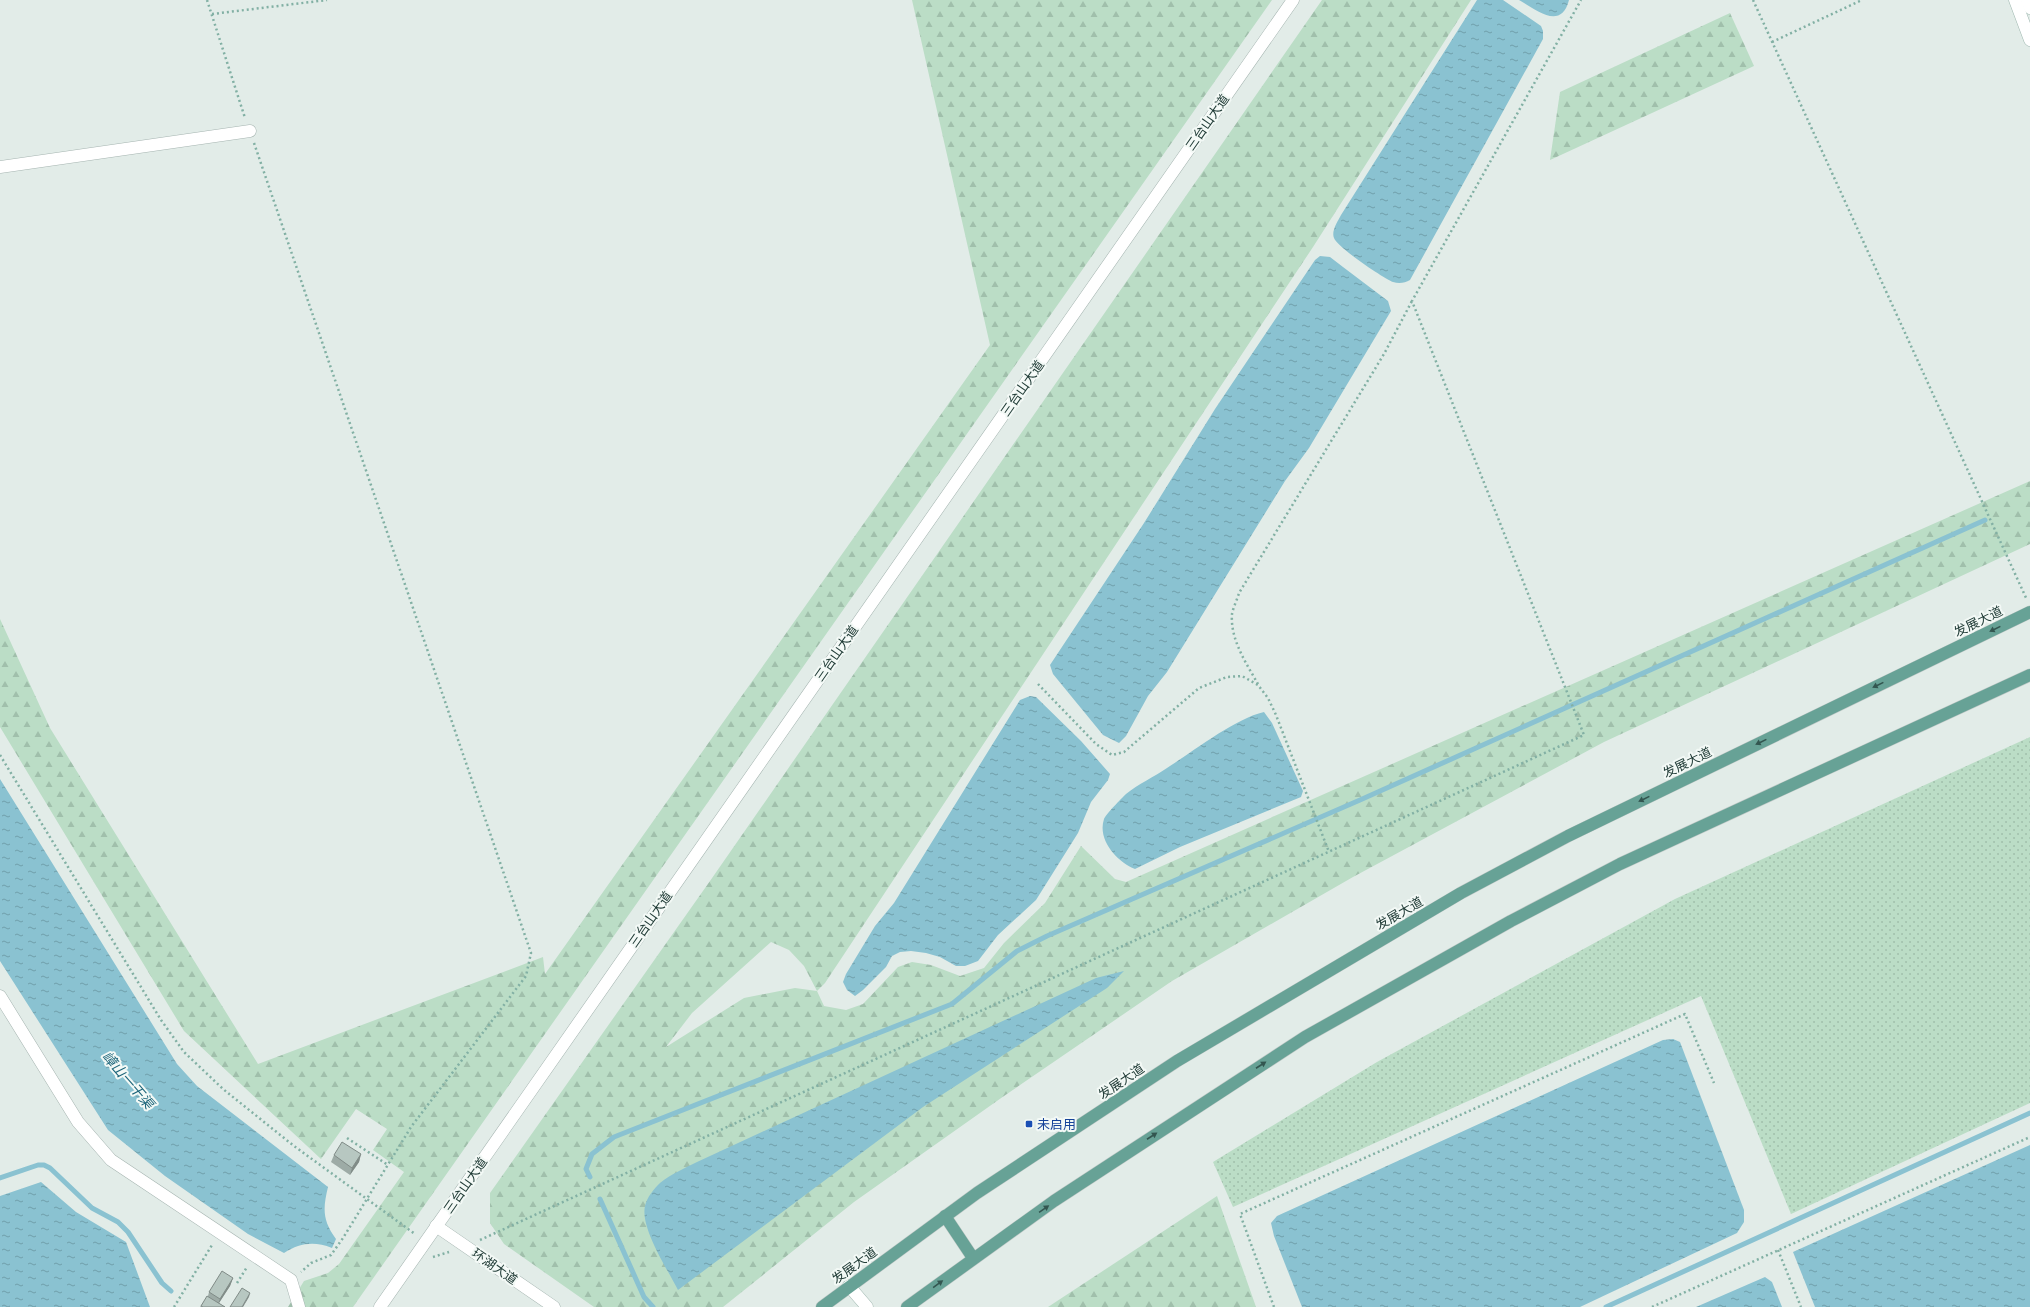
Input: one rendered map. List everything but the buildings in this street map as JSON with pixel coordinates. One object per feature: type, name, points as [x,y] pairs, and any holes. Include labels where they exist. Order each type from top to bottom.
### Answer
[{"type":"main road","name":"发展大道","points":[[822,1307],[977,1193],[1176,1061],[1461,893],[1568,836],[2030,612]]},
{"type":"main road","points":[[907,1307],[973,1258],[1125,1154],[1305,1037],[1511,921],[1620,864],[2030,675]]},
{"type":"main road","points":[[945,1216],[973,1258]]},
{"type":"street","name":"三台山大道","points":[[380,1307],[1292,0]]},
{"type":"street","points":[[2015,0],[2030,40]]},
{"type":"street","points":[[2027,0],[2030,8]]},
{"type":"street","points":[[0,167],[250,131]]},
{"type":"street","points":[[0,996],[78,1122],[111,1160],[291,1280],[299,1307]]},
{"type":"street","name":"环湖大道","points":[[436,1226],[554,1307]]},
{"type":"street","points":[[849,1286],[867,1307]]},
{"type":"path","points":[[207,0],[250,131],[531,953],[526,976],[412,1127],[330,1255],[311,1263],[291,1280]]},
{"type":"path","points":[[212,14],[327,0]]},
{"type":"path","points":[[1330,852],[1276,715],[1268,698],[1258,685],[1242,655],[1235,636],[1232,614],[1239,594],[1384,354],[1412,300],[1581,0]]},
{"type":"path","points":[[1753,0],[2030,605]]},
{"type":"path","points":[[1772,42],[1862,0]]},
{"type":"path","points":[[410,1264],[466,1247],[1584,735],[1412,300]]},
{"type":"path","points":[[1038,684],[1096,744],[1112,755],[1124,752],[1199,688],[1227,676],[1242,676],[1258,685]]},
{"type":"path","points":[[0,755],[161,1020],[184,1052],[241,1103],[294,1146],[426,1241]]},
{"type":"path","points":[[1274,1307],[1240,1214],[1685,1014],[1714,1084]]},
{"type":"path","points":[[1652,1307],[2030,1137]]},
{"type":"path","points":[[347,1138],[388,1165]]},
{"type":"path","points":[[174,1307],[219,1233]]},
{"type":"path","points":[[1778,1250],[1801,1307]]},
{"type":"path","points":[[236,1283],[254,1256]]},
{"type":"green space","points":[[912,0],[1272,0],[353,1307],[288,1307],[304,1281],[328,1273],[339,1264],[404,1172],[373,1150],[387,1129],[356,1109],[321,1159],[184,1031],[0,727],[0,619],[50,728],[258,1064],[543,957],[545,974],[990,345]]},
{"type":"green space","points":[[1322,0],[1471,0],[1313,247],[825,983],[817,991],[824,1006],[846,1010],[863,1004],[898,967],[912,962],[931,965],[960,976],[984,968],[1004,943],[1045,903],[1081,846],[1115,879],[1126,882],[2030,481],[2030,544],[1604,742],[1353,877],[1172,981],[1004,1096],[854,1202],[723,1307],[594,1307],[504,1244],[490,1223],[490,1193],[710,881]],"holes":[[[771,942],[789,950],[804,966],[817,991],[795,988],[744,998],[666,1047],[692,1013]]]},
{"type":"green space","points":[[1730,13],[1754,66],[1550,160],[1560,92]]},
{"type":"green space","points":[[2030,737],[2030,1103],[1791,1214],[1701,996],[1233,1207],[1213,1162],[1377,1062],[1675,899]]},
{"type":"green space","points":[[1217,1196],[1256,1307],[1048,1307]]},
{"type":"water","points":[[1477,0],[1503,0],[1541,26],[1543,31],[1543,39],[1410,280],[1402,283],[1393,282],[1371,269],[1343,248],[1334,238],[1334,229],[1341,215]]},
{"type":"water","points":[[1519,0],[1569,0],[1565,9],[1560,14],[1554,16],[1540,13]]},
{"type":"water","points":[[1320,256],[1330,257],[1388,301],[1391,311],[1309,448],[1285,481],[1167,672],[1148,696],[1126,736],[1119,743],[1103,735],[1053,674],[1050,665],[1144,523],[1215,409],[1315,260]]},
{"type":"water","points":[[1030,696],[1036,697],[1081,741],[1110,774],[1108,780],[1091,802],[1078,833],[1036,900],[998,935],[978,961],[965,966],[956,966],[940,957],[926,953],[911,951],[900,952],[892,956],[886,967],[855,996],[847,990],[843,982],[846,974],[875,926],[894,903],[1020,700]]},
{"type":"water","points":[[1264,712],[1272,723],[1303,791],[1301,797],[1180,847],[1135,869],[1128,866],[1115,856],[1103,835],[1104,819],[1126,794],[1227,728],[1240,721]]},
{"type":"water","name":"嶂山一干渠","points":[[0,779],[177,1064],[197,1086],[328,1187],[325,1201],[325,1214],[328,1226],[336,1239],[332,1248],[319,1244],[307,1244],[301,1245],[284,1253],[248,1234],[165,1176],[108,1130],[0,961]]},
{"type":"water","points":[[1124,971],[1107,988],[923,1107],[678,1290],[656,1249],[647,1226],[645,1215],[645,1206],[649,1196],[664,1180],[697,1162],[1096,978]]},
{"type":"water","points":[[1673,1039],[1680,1042],[1744,1210],[1744,1222],[1737,1233],[1580,1307],[1302,1307],[1274,1236],[1271,1223],[1277,1216],[1663,1040]]},
{"type":"water","points":[[2030,1145],[2030,1307],[1815,1307],[1793,1252]]},
{"type":"water","points":[[41,1182],[76,1212],[126,1242],[150,1307],[0,1307],[0,1196]]},
{"type":"water","points":[[1765,1277],[1772,1282],[1782,1307],[1696,1307]]},
{"type":"waterway","points":[[590,1177],[586,1169],[592,1154],[614,1137],[952,1004],[1017,951],[1047,936],[1360,800],[1985,520]]},
{"type":"waterway","points":[[1606,1307],[2030,1113]]},
{"type":"waterway","points":[[0,1178],[38,1165],[44,1165],[50,1168],[92,1208],[118,1222],[128,1232],[162,1283],[171,1291]]},
{"type":"waterway","points":[[600,1199],[644,1297],[653,1307]]},
{"type":"place","name":"未启用","points":[[1029,1124]]}]
